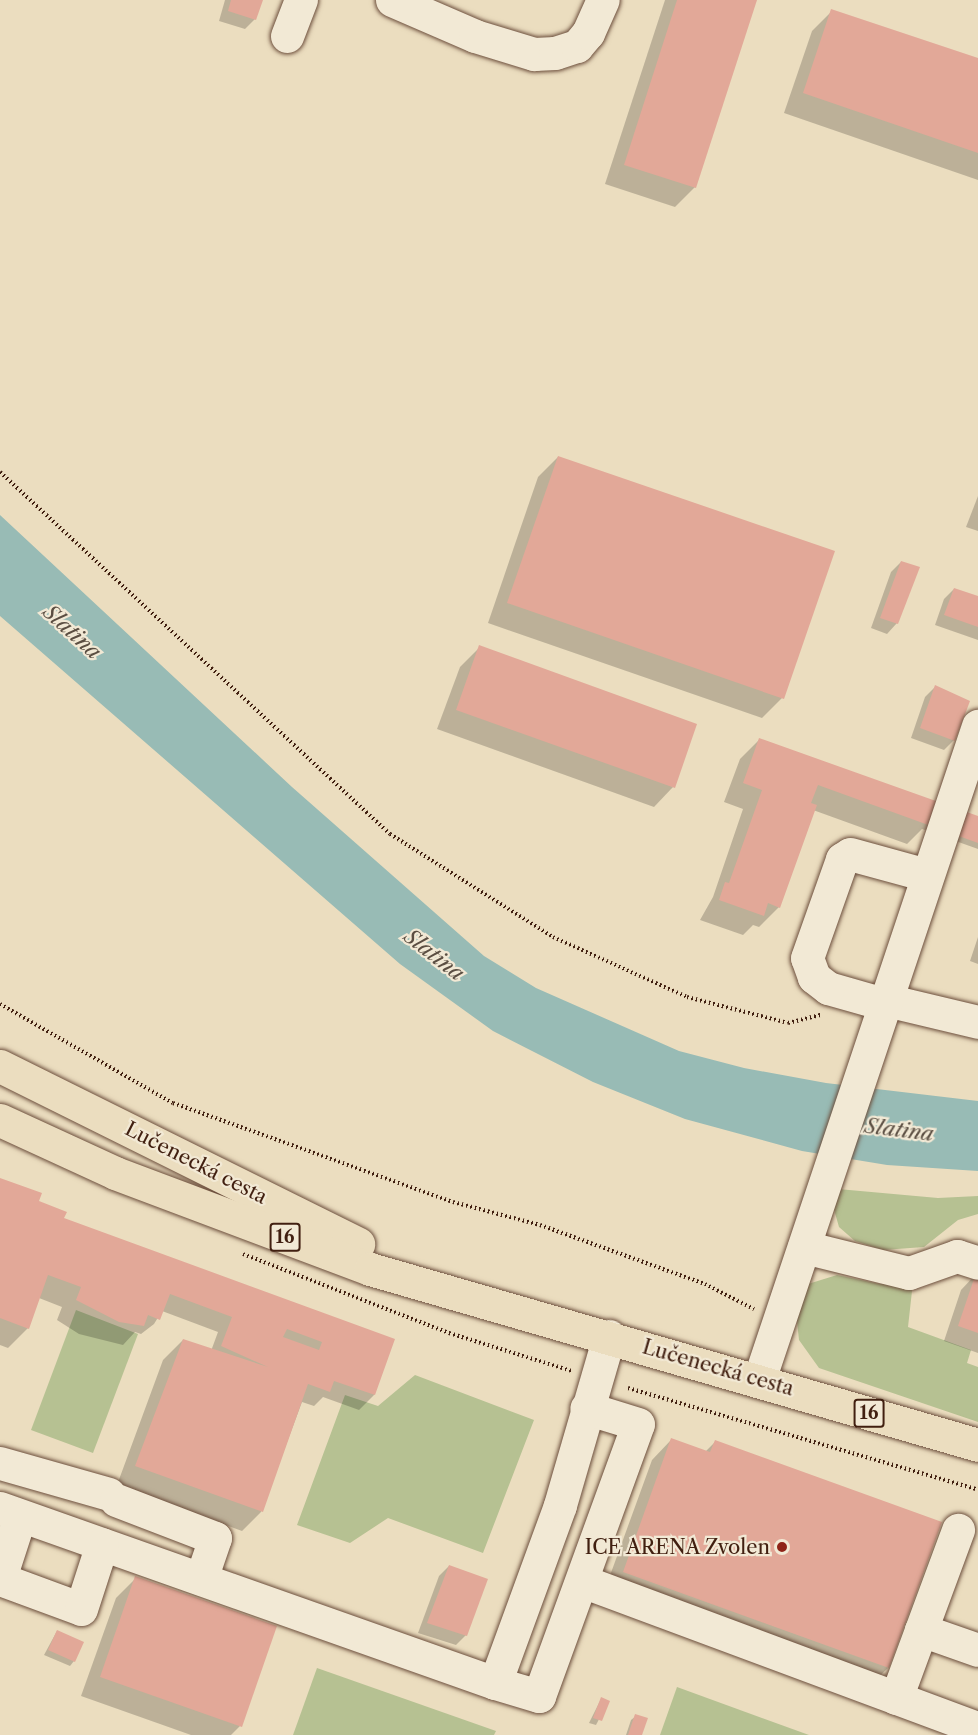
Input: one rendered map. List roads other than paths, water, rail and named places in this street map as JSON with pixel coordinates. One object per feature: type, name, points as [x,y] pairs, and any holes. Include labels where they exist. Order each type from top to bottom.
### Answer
[{"type":"main road","name":"Lučenecká cesta","points":[[0,1066],[457,1292]]},
{"type":"main road","name":"Lučenecká cesta","points":[[0,1119],[156,1189],[370,1269],[457,1292],[978,1445]]},
{"type":"lane","points":[[287,36],[301,0]]},
{"type":"lane","points":[[392,0],[475,36],[534,54],[555,53],[577,46],[588,33],[603,0]]},
{"type":"lane","points":[[759,1380],[978,726]]},
{"type":"lane","points":[[927,875],[850,854],[842,859],[807,958],[814,977],[828,988],[978,1022]]},
{"type":"lane","points":[[804,1247],[909,1273],[957,1256],[978,1263]]},
{"type":"lane","points":[[495,1683],[560,1505],[586,1408],[609,1336]]},
{"type":"lane","points":[[102,1545],[81,1610],[0,1579],[10,1512],[495,1683],[539,1696],[638,1424],[586,1408]]},
{"type":"lane","points":[[0,1463],[112,1497],[215,1538],[201,1579]]},
{"type":"lane","points":[[896,1698],[958,1530]]},
{"type":"lane","points":[[582,1581],[978,1728]]},
{"type":"lane","points":[[921,1630],[978,1650]]},
{"type":"water","name":"Slatina","points":[[0,515],[292,787],[484,956],[536,988],[679,1051],[744,1068],[826,1083],[978,1101],[978,1171],[887,1165],[802,1151],[685,1119],[593,1082],[493,1031],[400,964],[0,616]]},
{"type":"place","name":"ICE ARENA Zvolen","points":[[782,1547]]}]
